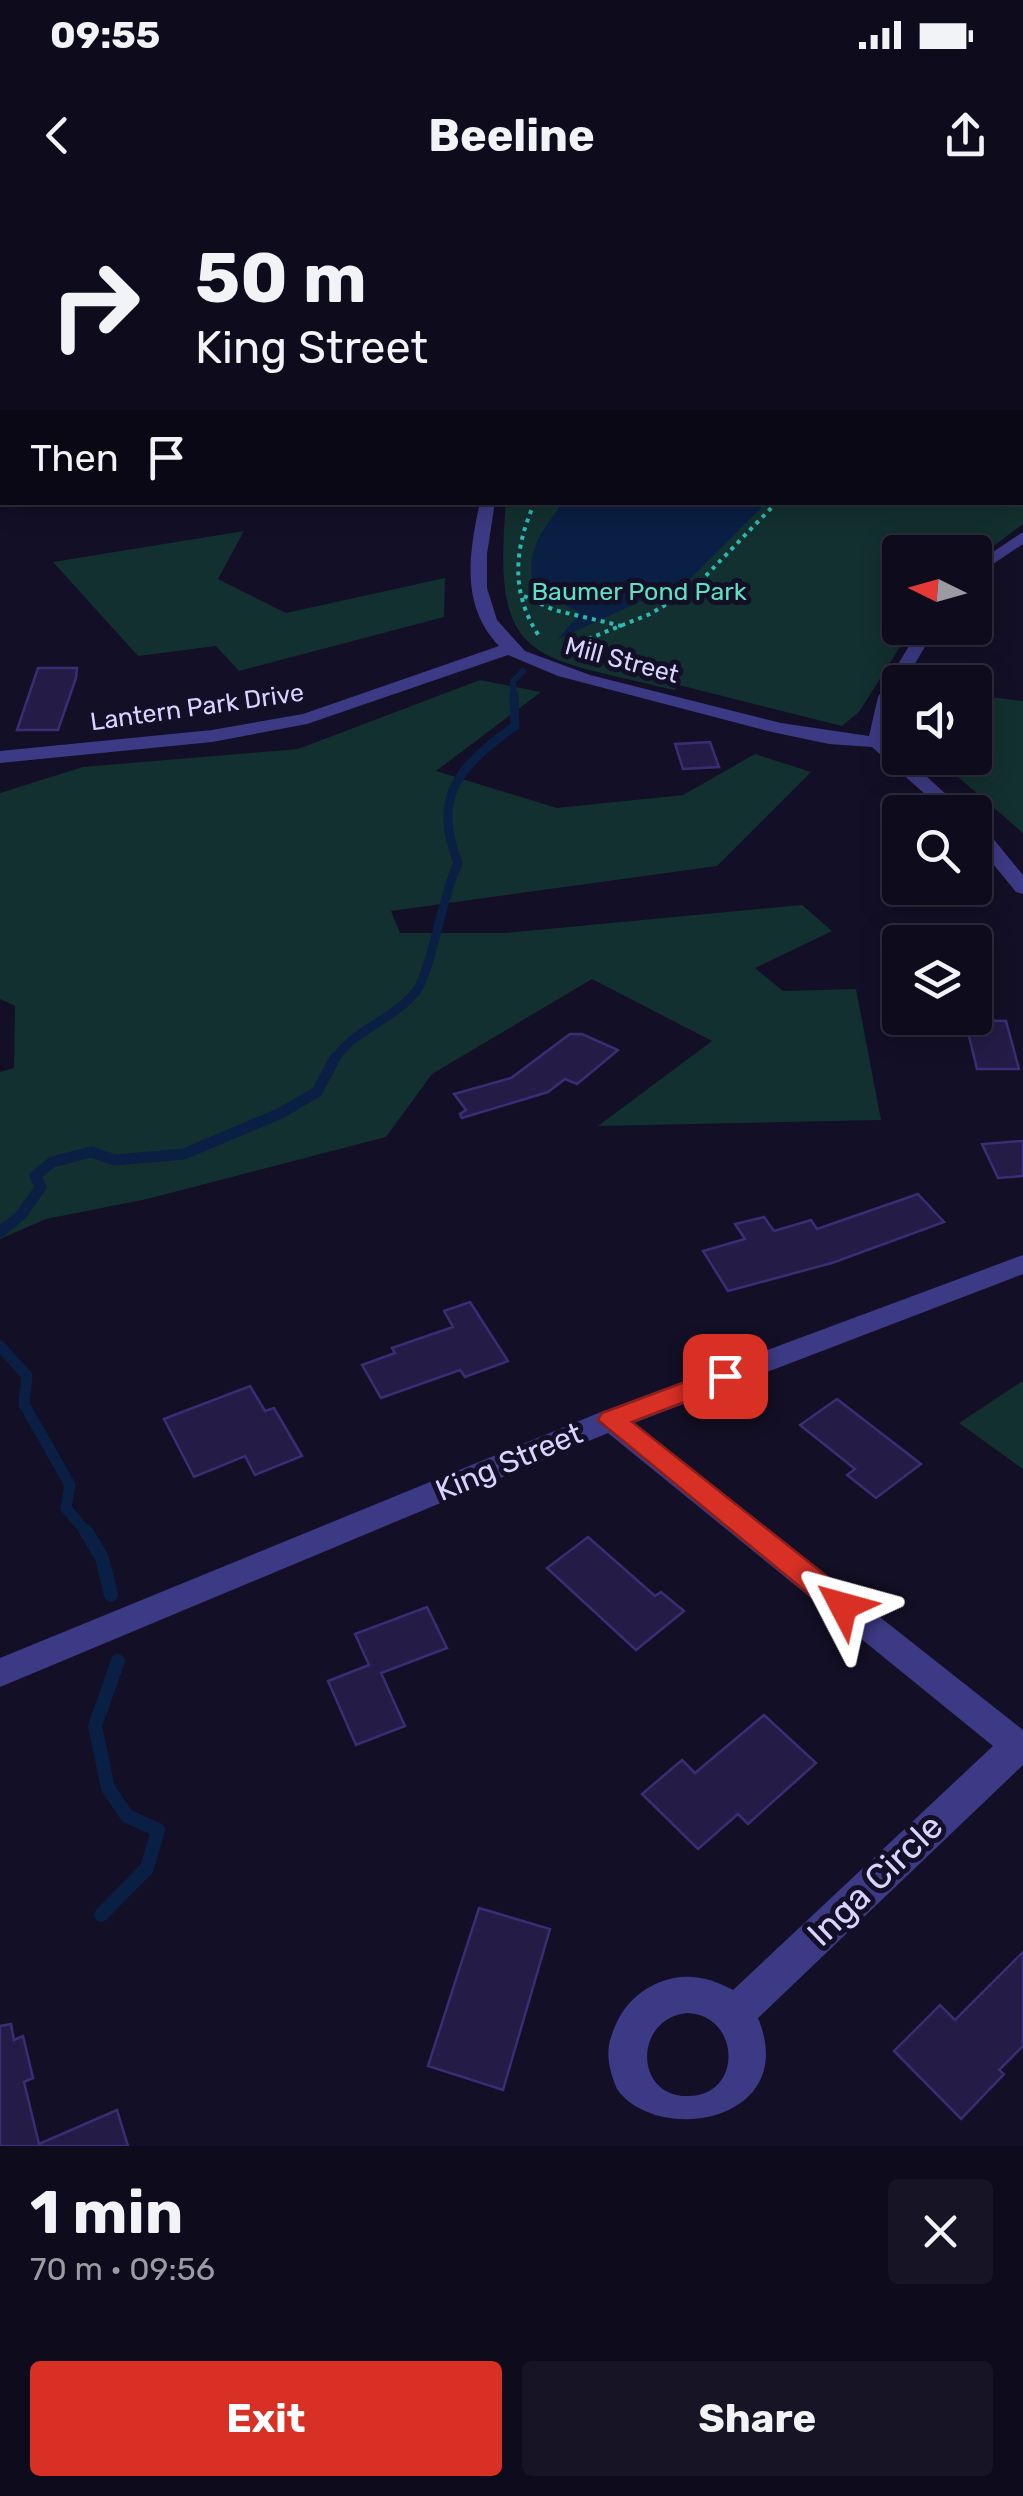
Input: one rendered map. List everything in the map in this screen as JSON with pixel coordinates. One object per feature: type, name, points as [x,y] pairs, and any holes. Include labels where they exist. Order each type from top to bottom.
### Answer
[{"type":"street","points":[[488,505],[477,580],[488,620],[511,648]]},
{"type":"street","points":[[992,560],[1023,537]]},
{"type":"street","points":[[918,645],[887,697],[876,742],[937,795]]},
{"type":"street","name":"Mill Street","points":[[511,648],[552,667],[660,696],[855,742],[876,742]]},
{"type":"street","name":"Lantern Park Drive","points":[[0,757],[212,736],[294,722],[511,648]]},
{"type":"street","points":[[992,851],[1023,888]]},
{"type":"street","name":"King Street","points":[[0,1673],[611,1420],[1023,1264]]},
{"type":"street","points":[[611,1420],[1020,1748]]},
{"type":"street","name":"Inga Circle","points":[[733,2016],[1020,1748]]},
{"type":"path","points":[[534,505],[516,547],[515,569],[528,619],[545,643]]},
{"type":"path","points":[[554,646],[567,647],[622,626],[694,588],[774,505]]},
{"type":"path","points":[[523,596],[622,626]]},
{"type":"green space","name":"Baumer Pond Park","points":[[506,505],[1023,505],[1023,524],[992,547],[992,535],[882,535],[882,645],[901,645],[889,665],[882,665],[882,676],[859,712],[842,726],[679,685],[674,690],[555,659],[532,645],[516,625],[506,596]]},
{"type":"green space","points":[[244,531],[218,579],[286,613],[445,578],[444,617],[239,671],[216,646],[138,656],[53,562]]},
{"type":"green space","points":[[480,680],[541,692],[436,771],[557,808],[683,795],[755,754],[811,772],[717,866],[391,911],[400,933],[505,933],[802,905],[832,931],[755,968],[783,991],[856,989],[881,1120],[598,1126],[712,1041],[592,979],[432,1074],[386,1137],[147,1199],[46,1219],[0,1239],[0,1072],[14,1068],[15,1006],[0,999],[0,793],[83,767],[298,749]]},
{"type":"green space","points":[[992,697],[1023,701],[1023,833],[992,806],[992,795],[979,795],[956,775],[992,775]]},
{"type":"green space","points":[[1023,1383],[1023,1469],[959,1423]]},
{"type":"water","points":[[561,505],[764,505],[690,579],[558,639],[580,613],[535,589],[533,553]]},
{"type":"building","points":[[38,668],[77,668],[76,678],[58,730],[17,730]]},
{"type":"building","points":[[710,742],[719,767],[683,769],[675,744]]},
{"type":"building","points":[[992,1021],[1006,1021],[1019,1069],[977,1069],[969,1035],[992,1035]]},
{"type":"building","points":[[570,1034],[582,1034],[618,1050],[577,1084],[565,1079],[548,1092],[462,1118],[460,1114],[466,1110],[454,1094],[511,1078]]},
{"type":"building","points":[[1023,1141],[1023,1176],[998,1178],[982,1144]]},
{"type":"building","points":[[918,1194],[944,1222],[832,1263],[728,1291],[703,1251],[745,1239],[735,1224],[764,1217],[774,1231],[811,1220],[817,1229]]},
{"type":"building","points":[[470,1302],[508,1361],[465,1377],[460,1370],[381,1398],[362,1365],[395,1353],[392,1348],[453,1327],[444,1311]]},
{"type":"building","points":[[250,1386],[265,1411],[274,1408],[302,1456],[255,1475],[245,1456],[194,1477],[164,1419]]},
{"type":"building","points":[[837,1399],[921,1464],[876,1498],[847,1475],[855,1469],[800,1425]]},
{"type":"building","points":[[588,1537],[655,1596],[661,1592],[684,1611],[636,1650],[547,1568]]},
{"type":"building","points":[[427,1607],[447,1648],[381,1673],[405,1726],[356,1745],[328,1681],[369,1665],[355,1634]]},
{"type":"building","points":[[764,1715],[816,1763],[748,1824],[738,1814],[698,1849],[642,1794],[682,1760],[695,1773]]},
{"type":"building","points":[[479,1908],[550,1929],[503,2090],[428,2066]]},
{"type":"building","points":[[1023,1952],[1023,2046],[999,2070],[1004,2074],[961,2119],[894,2051],[940,2005],[955,2020]]},
{"type":"building","points":[[11,2024],[14,2040],[23,2036],[33,2078],[24,2082],[39,2144],[117,2110],[128,2146],[0,2146],[0,2026]]},
{"type":"waterway","points":[[514,697],[513,681],[523,671]]},
{"type":"waterway","points":[[334,1061],[351,1041],[408,1000],[422,980],[458,863],[450,839],[450,800],[466,768],[515,726],[514,695]]},
{"type":"waterway","points":[[0,1232],[20,1216],[41,1187],[35,1176],[52,1162],[91,1152],[115,1160],[184,1154],[281,1113],[317,1092],[335,1058]]},
{"type":"waterway","points":[[0,1346],[27,1376],[24,1404],[70,1485],[66,1508],[87,1533]]},
{"type":"waterway","points":[[87,1533],[102,1558],[111,1595]]},
{"type":"waterway","points":[[101,1915],[147,1868],[158,1830],[127,1816],[108,1788],[95,1726],[118,1661]]},
{"type":"route","points":[[725,1376],[611,1420],[843,1606]]}]
